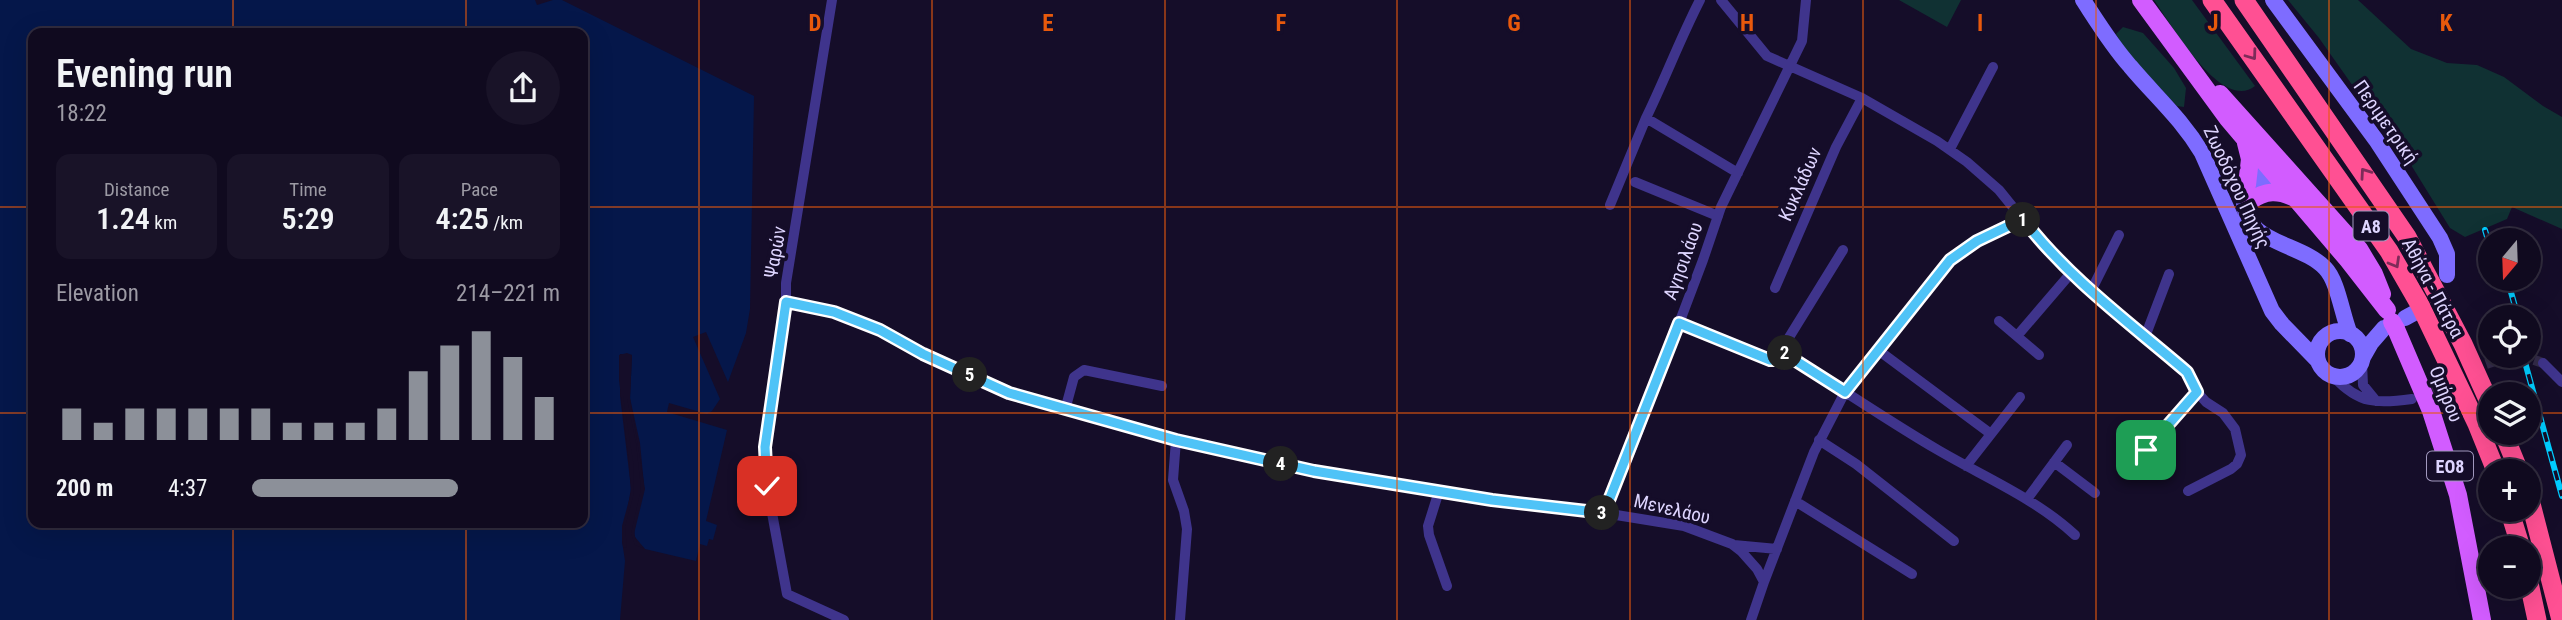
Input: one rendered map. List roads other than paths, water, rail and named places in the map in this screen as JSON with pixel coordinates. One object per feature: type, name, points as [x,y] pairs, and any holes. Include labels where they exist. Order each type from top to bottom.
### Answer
[{"type":"highway","name":"Αθήνα - Πάτρα","points":[[2212,0],[2389,251],[2420,305],[2491,459]]},
{"type":"highway","name":"Αθήνα - Πάτρα","points":[[2244,0],[2407,237],[2480,382]]},
{"type":"highway","points":[[2536,522],[2560,614]]},
{"type":"main road","name":"Ζωοδόχου Πηγής","points":[[2083,0],[2129,66],[2176,114],[2190,134],[2207,164],[2272,311],[2318,361]]},
{"type":"main road","name":"Ομήρου","points":[[2141,0],[2243,136],[2277,166],[2367,260],[2399,318],[2455,482],[2481,616]]},
{"type":"main road","name":"Περιμετρική","points":[[2273,0],[2376,140],[2440,238],[2447,254],[2447,275]]},
{"type":"main road","name":"Ομήρου","points":[[2186,60],[2238,111],[2297,199],[2399,318]]},
{"type":"main road","points":[[2243,136],[2250,159],[2249,222],[2256,229],[2308,256],[2326,269],[2332,277],[2337,298],[2352,335],[2362,346],[2362,360]]},
{"type":"main road","points":[[2248,199],[2255,173],[2277,166]]},
{"type":"main road","points":[[2248,199],[2269,191],[2278,191],[2297,199]]},
{"type":"main road","points":[[2290,332],[2324,337],[2340,331],[2352,335],[2369,335],[2384,328],[2371,343],[2354,373],[2334,377],[2321,368],[2318,361],[2317,354],[2324,337],[2334,320],[2337,298]]},
{"type":"street","name":"Ψαρών","points":[[832,0],[786,283],[786,302],[765,447],[767,486],[787,594],[844,620]]},
{"type":"street","points":[[1610,205],[1670,68],[1675,49],[1700,0]]},
{"type":"street","points":[[1721,0],[1741,22],[1760,50],[1779,62],[1862,98],[1950,149],[1993,184],[2051,254],[2071,273],[2187,372],[2197,392],[2222,413],[2235,429],[2241,455],[2231,470],[2188,491]]},
{"type":"street","name":"Αγησιλάου","points":[[1604,513],[1718,216],[1804,34],[1806,0]]},
{"type":"street","points":[[1950,149],[1993,67]]},
{"type":"street","name":"Κυκλάδων","points":[[1775,288],[1836,146],[1862,98]]},
{"type":"street","points":[[1646,118],[1738,173]]},
{"type":"street","points":[[1634,182],[1718,216]]},
{"type":"street","points":[[1751,620],[1819,440],[1845,392],[1955,256],[1977,241],[2023,219]]},
{"type":"street","points":[[2091,291],[2119,235]]},
{"type":"street","points":[[1679,323],[1775,360],[1843,250]]},
{"type":"street","points":[[2017,336],[2071,273]]},
{"type":"street","points":[[2145,337],[2169,274]]},
{"type":"street","name":"Μενελάου","points":[[786,302],[834,312],[880,330],[923,354],[1000,389],[1176,440],[1314,471],[1540,507],[1604,513],[1684,526],[1732,544],[1749,559],[1764,582]]},
{"type":"street","points":[[1999,321],[2039,355]]},
{"type":"street","points":[[1878,350],[1991,434]]},
{"type":"street","points":[[1782,352],[1966,466],[2054,516],[2075,535]]},
{"type":"street","points":[[2362,360],[2363,385],[2378,403]]},
{"type":"street","points":[[2543,363],[2562,382]]},
{"type":"street","points":[[1065,410],[1074,377],[1084,370],[1162,386]]},
{"type":"street","points":[[2334,377],[2353,394],[2378,403],[2412,399]]},
{"type":"street","points":[[2146,450],[2197,392]]},
{"type":"street","points":[[1966,466],[2020,397]]},
{"type":"street","points":[[1176,440],[1173,480],[1187,529],[1180,620]]},
{"type":"street","points":[[1819,440],[1856,464],[1954,541]]},
{"type":"street","points":[[2026,499],[2067,445]]},
{"type":"street","points":[[2054,462],[2095,493]]},
{"type":"street","points":[[1439,491],[1428,526],[1447,586]]},
{"type":"street","points":[[1795,501],[1912,574]]},
{"type":"street","points":[[1732,544],[1777,549]]},
{"type":"tunnel","points":[[2472,369],[2478,367]]},
{"type":"tunnel","points":[[2419,397],[2458,377]]},
{"type":"railway","points":[[2511,291],[2515,305]]},
{"type":"railway","points":[[2527,368],[2562,496]]}]
